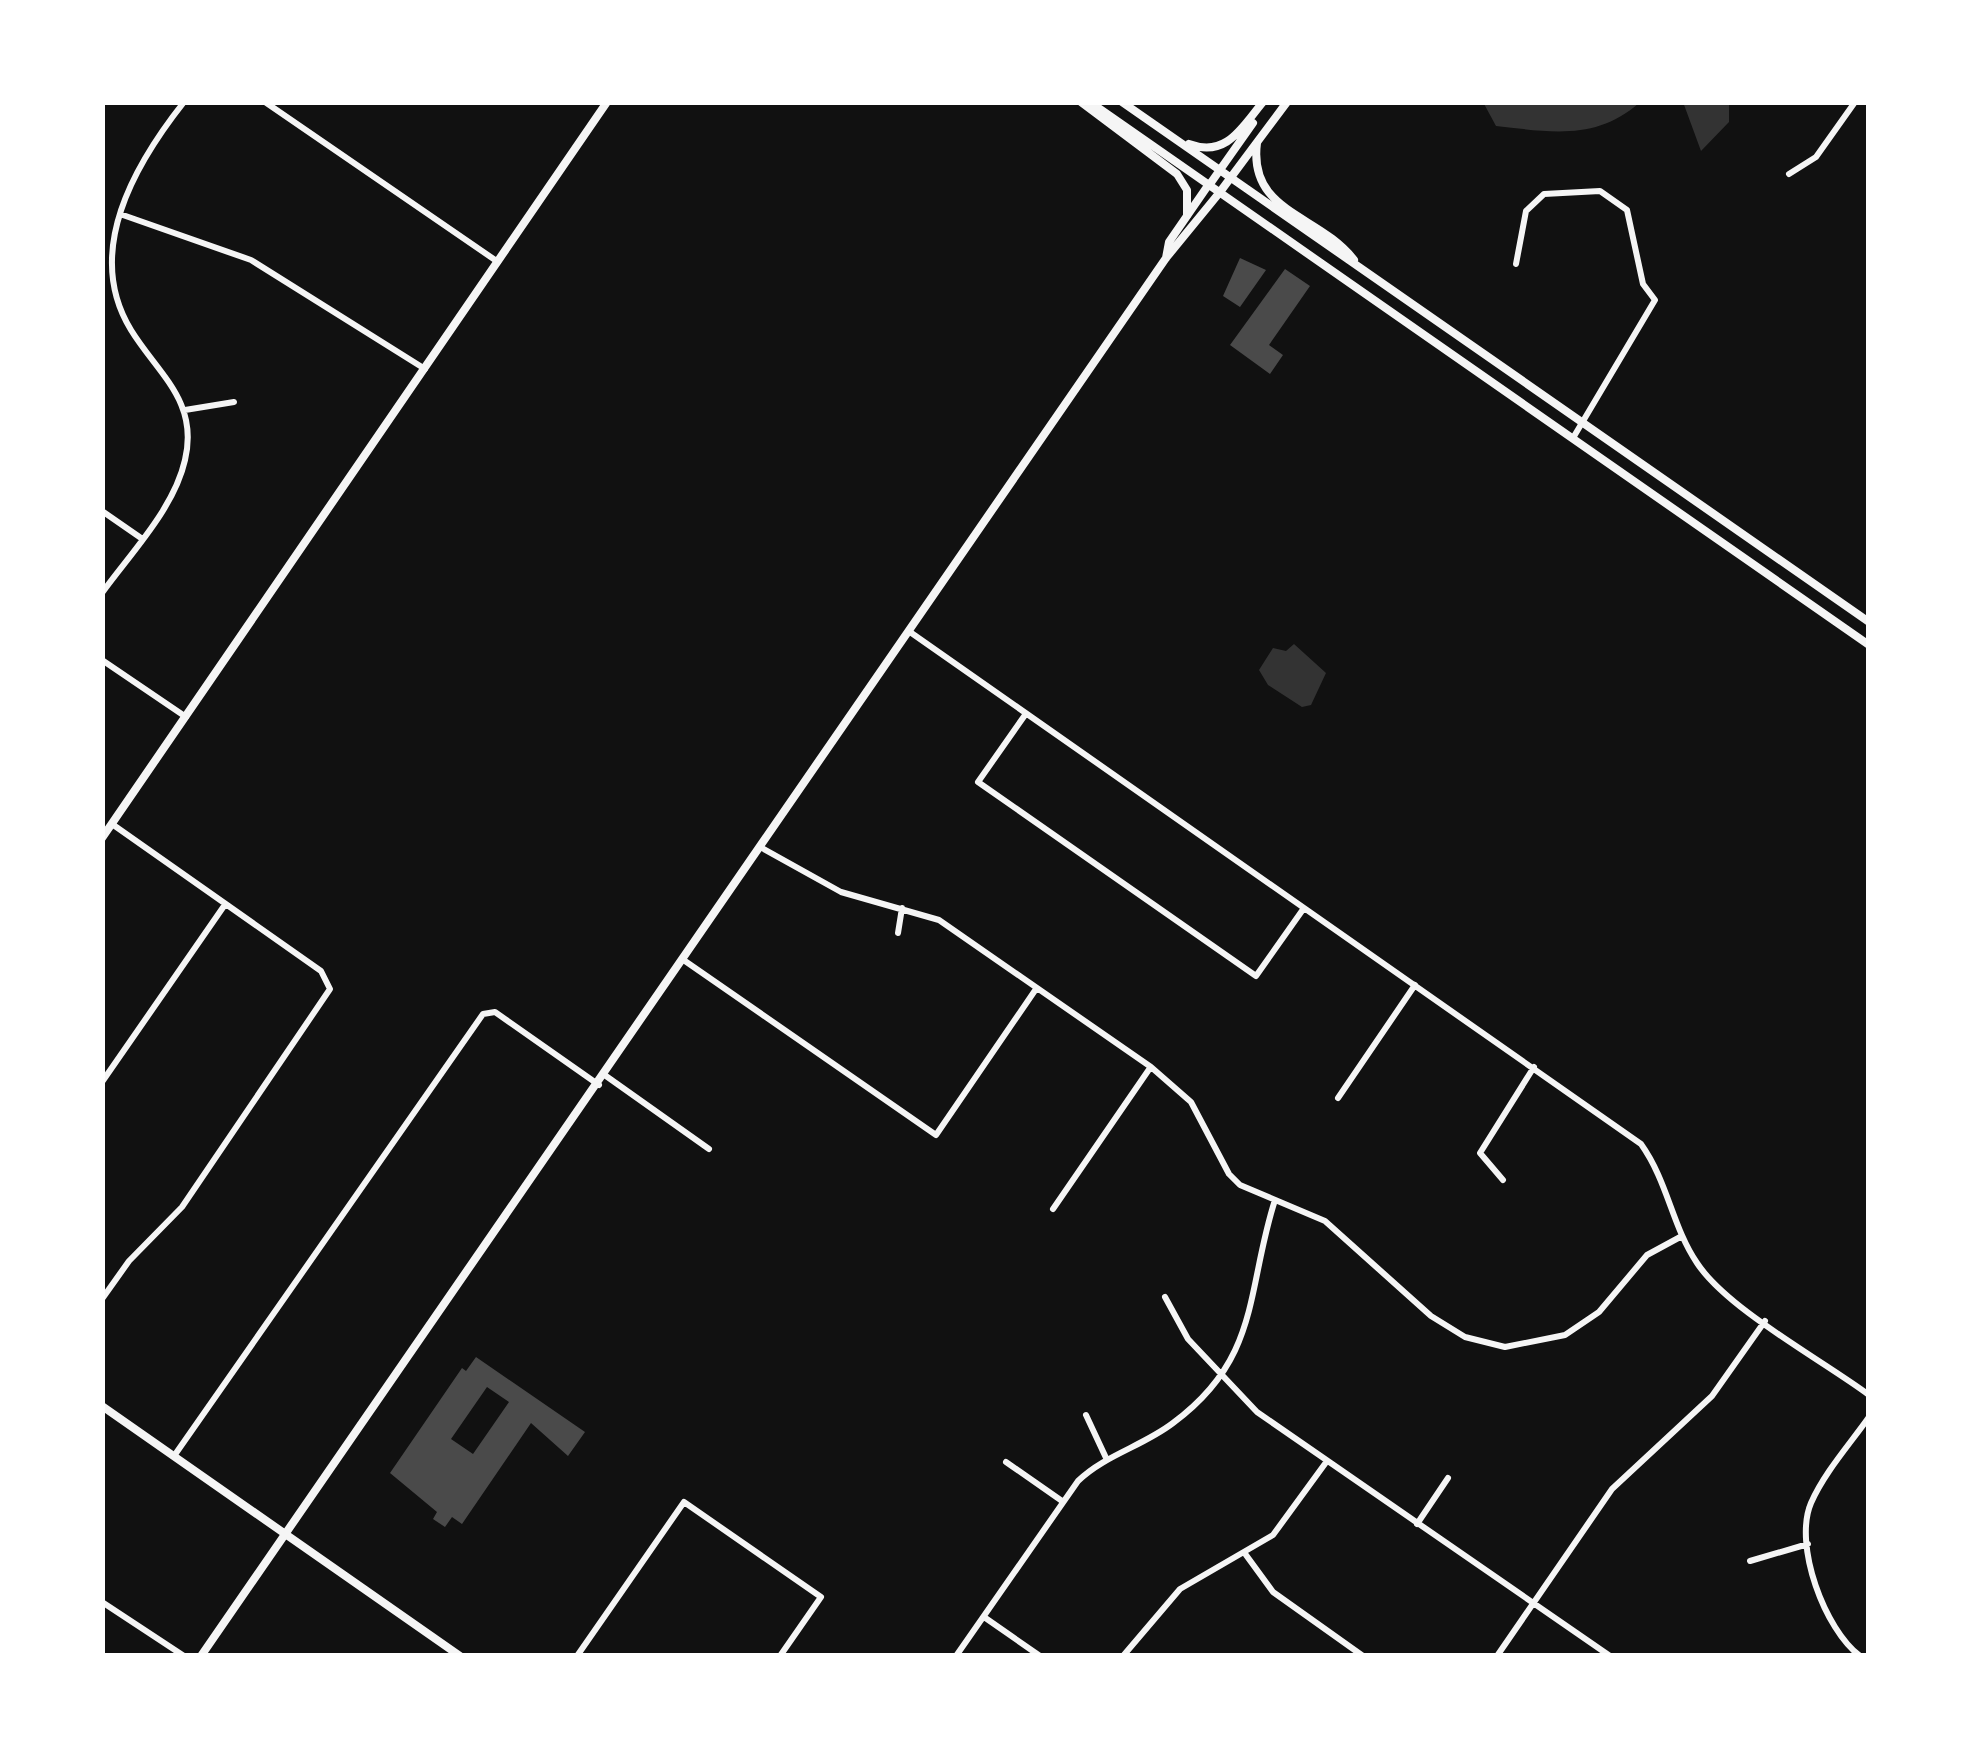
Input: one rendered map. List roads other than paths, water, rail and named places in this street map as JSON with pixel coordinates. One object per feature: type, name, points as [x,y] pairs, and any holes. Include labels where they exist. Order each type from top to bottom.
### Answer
[{"type":"street","points":[[102,593],[169,498],[185,460],[185,410],[171,380],[132,331],[114,290],[113,246],[140,164],[184,102]]},
{"type":"street","points":[[265,102],[498,262]]},
{"type":"street","points":[[102,838],[607,102]]},
{"type":"street","points":[[1085,102],[1869,645]]},
{"type":"street","points":[[1085,102],[1178,174],[1186,190],[1187,215]]},
{"type":"street","points":[[1122,102],[1869,622]]},
{"type":"street","points":[[1166,258],[1187,215],[1265,102]]},
{"type":"street","points":[[1173,138],[1202,148],[1224,145],[1265,102]]},
{"type":"street","points":[[201,1656],[606,1076],[1166,258],[1287,102]]},
{"type":"street","points":[[1789,174],[1816,158],[1855,102]]},
{"type":"street","points":[[1257,143],[1255,168],[1264,190],[1344,247],[1358,266]]},
{"type":"street","points":[[1516,264],[1526,211],[1544,194],[1600,191],[1627,209],[1643,284],[1655,300],[1573,438]]},
{"type":"street","points":[[120,214],[212,243],[270,269],[425,369]]},
{"type":"street","points":[[185,410],[234,402]]},
{"type":"street","points":[[102,511],[141,538]]},
{"type":"street","points":[[910,632],[1641,1144],[1669,1190],[1682,1236],[1716,1285],[1869,1395]]},
{"type":"street","points":[[102,660],[186,717]]},
{"type":"street","points":[[1025,716],[978,782],[1256,976],[1304,908]]},
{"type":"street","points":[[102,1299],[129,1261],[182,1207],[327,997],[329,980],[112,824]]},
{"type":"street","points":[[762,848],[841,892],[939,920],[1151,1067],[1191,1102],[1229,1174],[1325,1221],[1447,1328],[1485,1344],[1545,1342],[1599,1312],[1647,1255],[1682,1236]]},
{"type":"street","points":[[102,1082],[224,905]]},
{"type":"street","points":[[898,933],[902,908]]},
{"type":"street","points":[[685,961],[936,1135],[1037,988]]},
{"type":"street","points":[[1338,1098],[1415,985]]},
{"type":"street","points":[[174,1456],[489,1011],[599,1085]]},
{"type":"street","points":[[1054,1209],[1151,1067]]},
{"type":"street","points":[[1503,1180],[1480,1153],[1534,1067]]},
{"type":"street","points":[[606,1076],[709,1149]]},
{"type":"street","points":[[956,1656],[1062,1501],[1107,1460],[1169,1427],[1220,1376],[1256,1298],[1275,1199]]},
{"type":"street","points":[[1165,1297],[1188,1339],[1257,1412],[1610,1656]]},
{"type":"street","points":[[1414,1318],[1423,1308]]},
{"type":"street","points":[[1497,1656],[1612,1490],[1712,1396],[1765,1321]]},
{"type":"street","points":[[102,1406],[460,1656]]},
{"type":"street","points":[[1086,1415],[1107,1460]]},
{"type":"street","points":[[1860,1656],[1830,1625],[1808,1544],[1810,1506],[1869,1417]]},
{"type":"street","points":[[1006,1462],[1062,1501]]},
{"type":"street","points":[[1124,1656],[1180,1589],[1274,1535],[1327,1462]]},
{"type":"street","points":[[1417,1524],[1448,1478]]},
{"type":"street","points":[[577,1656],[684,1502],[821,1597],[780,1656]]},
{"type":"street","points":[[1750,1561],[1808,1544]]},
{"type":"street","points":[[1246,1555],[1273,1592],[1363,1656]]},
{"type":"street","points":[[102,1602],[184,1656]]},
{"type":"street","points":[[983,1617],[1040,1656]]}]
